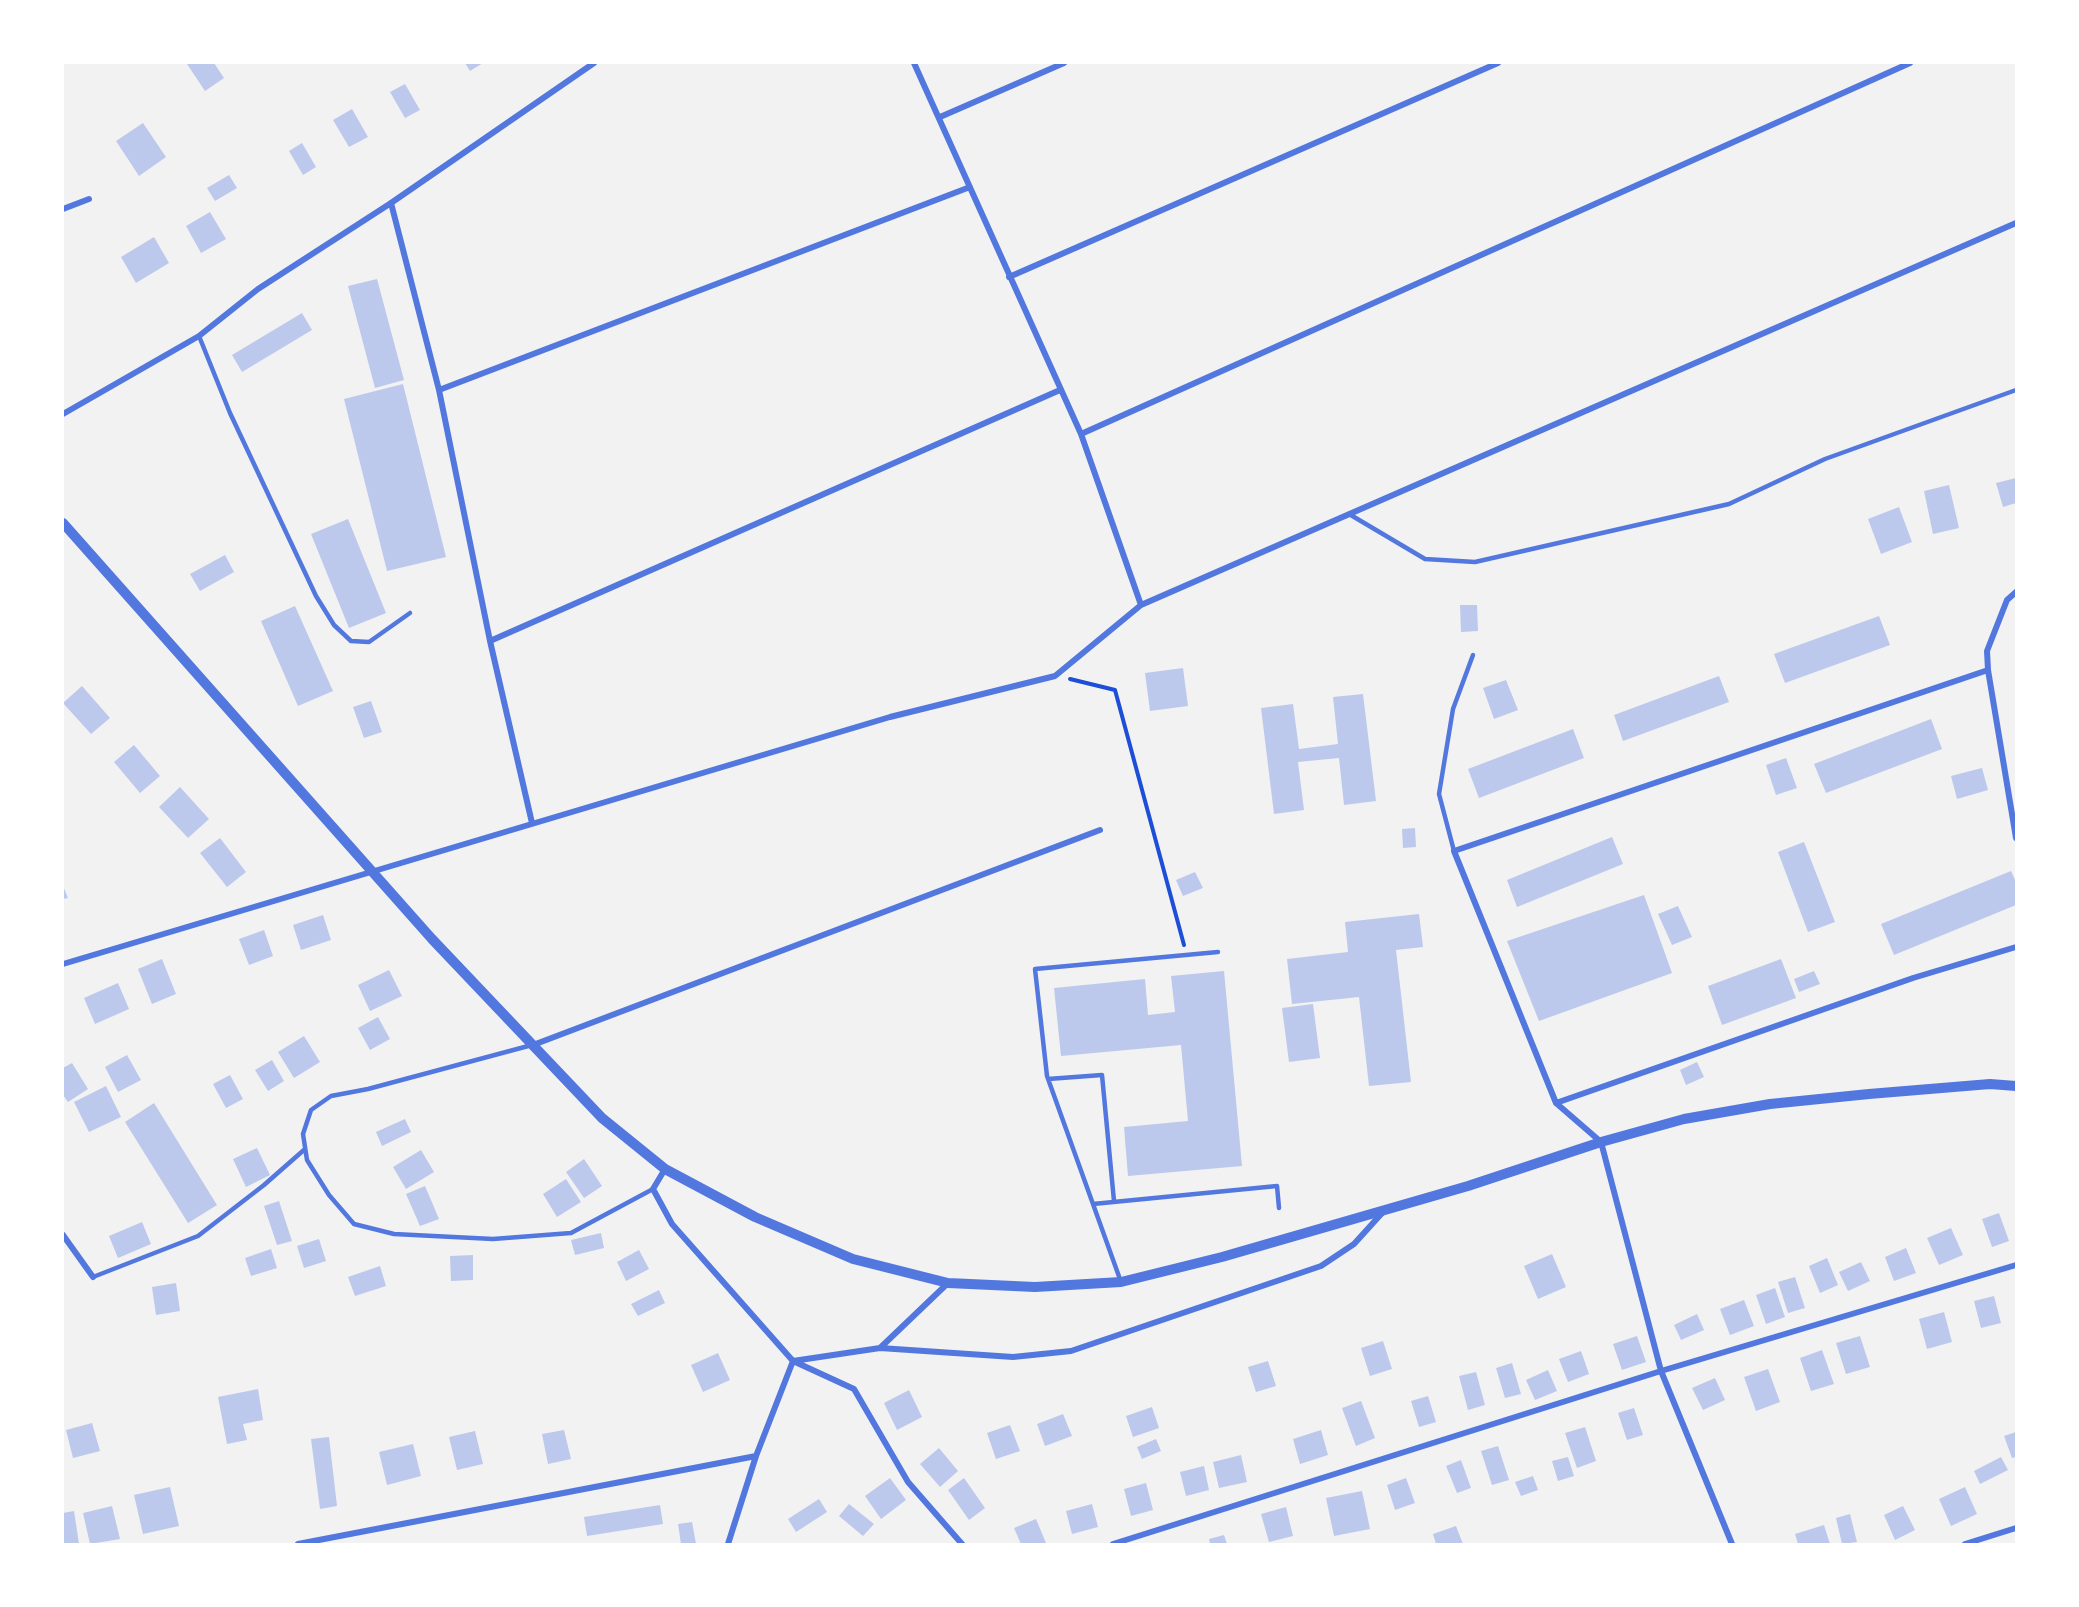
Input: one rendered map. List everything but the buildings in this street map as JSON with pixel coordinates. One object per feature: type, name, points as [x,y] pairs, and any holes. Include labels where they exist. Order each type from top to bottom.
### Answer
[{"type":"street","points":[[63,414],[199,336],[258,290],[391,203],[594,63]]},
{"type":"street","points":[[914,63],[1081,434],[1141,605]]},
{"type":"street","points":[[940,117],[1064,63]]},
{"type":"street","points":[[1009,277],[1498,63]]},
{"type":"street","points":[[1081,434],[1910,63]]},
{"type":"street","points":[[439,390],[970,187]]},
{"type":"street","points":[[63,209],[89,200]]},
{"type":"street","points":[[391,203],[439,390],[490,641],[532,823]]},
{"type":"street","points":[[63,964],[890,717],[1055,676],[1141,605],[2016,223]]},
{"type":"street","points":[[490,641],[1060,390]]},
{"type":"street","points":[[63,523],[432,939],[602,1119],[665,1169],[755,1217],[853,1259],[948,1284],[1035,1287],[1121,1282],[1222,1257],[1468,1186],[1601,1142],[1684,1119],[1770,1104],[1979,1085],[2016,1086]]},
{"type":"street","points":[[2016,592],[2007,600],[1987,651],[1988,670],[2016,838]]},
{"type":"street","points":[[1732,1544],[1661,1371],[1601,1142],[1556,1103],[1454,851],[1988,670]]},
{"type":"street","points":[[533,1045],[1100,830]]},
{"type":"street","points":[[1556,1103],[1913,978],[2016,947]]},
{"type":"street","points":[[665,1169],[653,1189],[672,1224],[793,1361],[854,1389],[908,1482],[963,1544]]},
{"type":"street","points":[[793,1361],[880,1348],[1013,1357],[1071,1351],[1321,1266],[1354,1244],[1384,1210]]},
{"type":"street","points":[[63,1235],[93,1277]]},
{"type":"street","points":[[1113,1544],[1661,1371],[2016,1265]]},
{"type":"street","points":[[880,1348],[948,1284]]},
{"type":"street","points":[[728,1544],[756,1456],[793,1361]]},
{"type":"street","points":[[298,1544],[756,1456]]},
{"type":"street","points":[[1965,1544],[2016,1528]]},
{"type":"lane","points":[[199,336],[235,424],[316,596],[334,625],[351,640],[369,642],[410,613]]},
{"type":"lane","points":[[1349,514],[1425,559],[1475,562],[1729,504],[1825,459],[2016,390]]},
{"type":"lane","points":[[1454,851],[1439,794],[1454,709],[1473,655]]},
{"type":"lane","points":[[1121,1282],[1048,1079],[1035,969],[1218,952]]},
{"type":"lane","points":[[533,1045],[368,1089],[331,1096],[311,1110],[303,1134],[307,1160],[329,1195],[354,1224],[394,1234],[493,1239],[571,1233],[653,1189]]},
{"type":"lane","points":[[1048,1079],[1102,1075],[1114,1201]]},
{"type":"lane","points":[[93,1277],[198,1236],[306,1149]]},
{"type":"lane","points":[[1093,1204],[1277,1186],[1279,1208]]},
{"type":"path","points":[[1055,676],[1115,690],[1186,955]]}]
